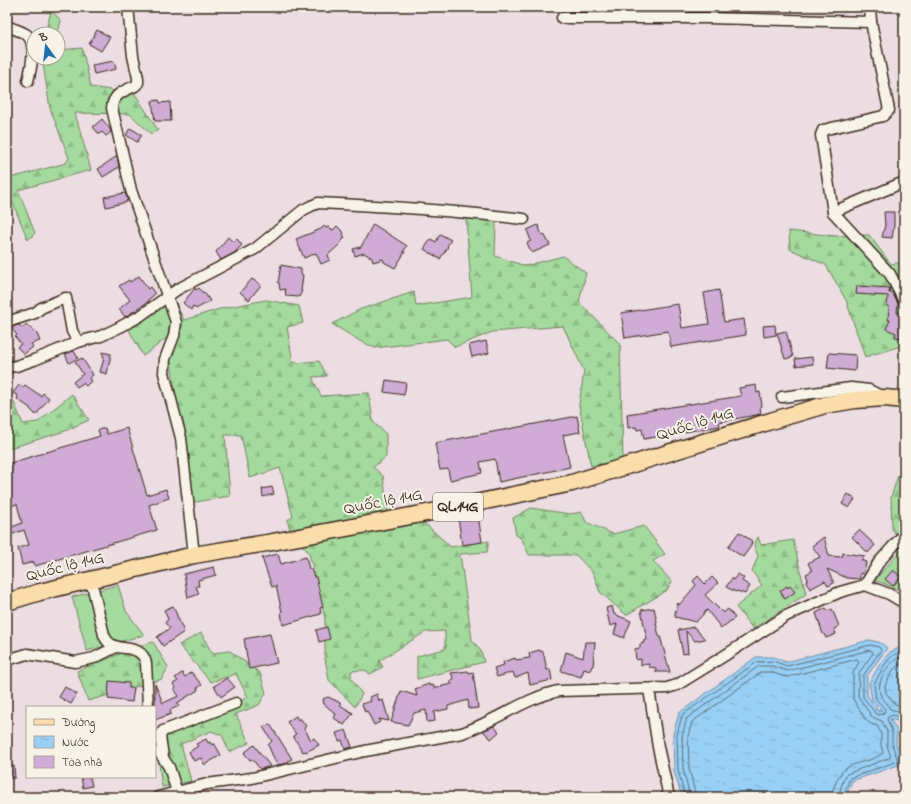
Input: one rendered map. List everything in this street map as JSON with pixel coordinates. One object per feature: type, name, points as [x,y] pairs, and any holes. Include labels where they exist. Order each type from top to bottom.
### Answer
[{"type":"main road","name":"Quốc lộ 14G","points":[[7,602],[194,555],[267,543],[572,483],[766,422],[825,406],[855,400],[885,398],[904,400]]},
{"type":"street","points":[[128,7],[133,56],[138,80],[135,86],[116,96],[112,108],[132,190],[176,322],[165,359],[164,373],[181,438],[194,555]]},
{"type":"street","points":[[870,7],[871,22],[889,110],[883,116],[823,130],[821,135],[833,212],[890,274],[904,301]]},
{"type":"street","points":[[562,18],[707,18],[871,22]]},
{"type":"street","points":[[7,26],[25,34],[30,40],[33,54],[28,81]]},
{"type":"street","points":[[833,212],[904,182]]},
{"type":"street","points":[[7,366],[16,366],[34,360],[78,342],[101,336],[120,327],[140,316],[168,296],[255,249],[303,210],[318,204],[452,211],[524,219]]},
{"type":"street","points":[[7,322],[35,313],[41,308],[66,298],[72,331],[78,342]]},
{"type":"street","points":[[782,397],[850,388],[869,390],[885,398]]},
{"type":"street","points":[[865,585],[879,562],[904,534]]},
{"type":"street","points":[[91,580],[107,642],[116,647],[138,650],[144,657],[146,663],[148,706]]},
{"type":"street","points":[[158,797],[207,784],[252,778],[365,751],[462,733],[475,729],[492,719],[549,692],[668,688],[677,685],[786,616],[840,592],[865,585],[889,594],[904,603]]},
{"type":"street","points":[[7,660],[27,654],[75,662],[94,658],[116,647]]},
{"type":"street","points":[[649,689],[658,747],[669,797]]},
{"type":"street","points":[[163,757],[160,736],[163,731],[236,703]]},
{"type":"street","points":[[156,749],[169,767],[177,792]]},
{"type":"green space","points":[[51,11],[61,20],[60,26],[47,26]]},
{"type":"green space","points":[[82,48],[91,87],[135,94],[158,130],[151,134],[130,114],[75,113],[91,170],[18,190],[35,233],[28,240],[7,189],[7,179],[66,163],[69,158],[50,108],[43,66],[66,66],[66,49]]},
{"type":"green space","points":[[466,219],[496,220],[495,256],[525,266],[563,256],[586,273],[579,302],[620,344],[623,460],[591,466],[579,405],[584,371],[563,326],[492,332],[455,347],[447,339],[375,348],[332,324],[361,309],[414,292],[416,306],[472,297]]},
{"type":"green space","points":[[789,231],[836,236],[869,235],[891,264],[904,262],[904,345],[865,357],[846,300],[826,265],[790,249]]},
{"type":"green space","points":[[174,299],[184,320],[223,308],[266,300],[299,306],[303,323],[287,327],[293,363],[319,361],[327,376],[312,377],[321,396],[369,393],[373,422],[386,434],[386,457],[373,467],[383,476],[388,512],[421,520],[451,547],[489,541],[487,552],[460,554],[472,640],[481,651],[484,662],[417,679],[417,656],[445,649],[445,631],[425,632],[379,661],[383,667],[370,674],[365,670],[351,671],[351,678],[362,694],[355,707],[329,680],[325,659],[325,618],[309,553],[291,532],[287,520],[293,517],[280,468],[250,478],[241,435],[225,435],[230,496],[190,503],[182,432],[167,338],[143,356],[129,330]]},
{"type":"green space","points":[[7,386],[23,424],[38,422],[72,394],[89,420],[65,431],[7,449]]},
{"type":"green space","points":[[904,467],[904,545],[892,529],[891,497],[898,476]]},
{"type":"green space","points":[[531,508],[570,514],[582,512],[586,522],[613,534],[644,526],[665,554],[653,561],[672,582],[666,591],[626,615],[600,592],[593,573],[576,555],[529,555],[522,539],[516,535],[513,518]]},
{"type":"green space","points":[[758,537],[761,545],[793,540],[806,594],[753,629],[736,607],[762,585],[752,571],[758,556],[754,546]]},
{"type":"green space","points":[[904,547],[904,592],[875,580]]},
{"type":"green space","points":[[118,585],[126,611],[144,635],[87,651],[72,597]]},
{"type":"green space","points":[[201,633],[212,653],[230,651],[260,673],[266,693],[259,705],[236,714],[249,743],[229,752],[222,735],[211,731],[181,744],[191,781],[162,787],[156,733],[200,713],[217,713],[248,697],[236,674],[211,682],[179,645]]},
{"type":"green space","points":[[153,642],[168,667],[162,679],[88,701],[77,671]]},
{"type":"water","points":[[870,640],[881,643],[887,648],[867,676],[867,695],[878,711],[882,710],[872,700],[869,683],[881,662],[890,652],[904,646],[904,723],[890,719],[897,730],[896,744],[904,763],[852,781],[846,797],[682,797],[674,771],[673,734],[679,713],[756,657],[774,657],[786,662]]},
{"type":"building","points":[[97,30],[110,37],[101,51],[89,44]]},
{"type":"building","points":[[114,61],[116,69],[94,74],[92,65]]},
{"type":"building","points":[[159,100],[160,103],[170,102],[171,121],[155,121],[152,101]]},
{"type":"building","points":[[102,119],[111,132],[106,136],[102,132],[99,134],[93,127]]},
{"type":"building","points":[[130,128],[142,135],[137,142],[126,135]]},
{"type":"building","points":[[117,156],[119,167],[103,177],[98,169]]},
{"type":"building","points":[[125,193],[128,200],[126,200],[127,202],[106,207],[104,197]]},
{"type":"building","points":[[884,212],[894,212],[892,238],[882,237],[885,225]]},
{"type":"building","points":[[373,224],[407,246],[395,268],[384,262],[383,259],[373,262],[372,258],[364,253],[355,256],[353,249],[361,247]]},
{"type":"building","points":[[538,225],[542,235],[544,234],[550,245],[532,253],[527,243],[531,241],[527,230]]},
{"type":"building","points":[[324,226],[333,230],[337,226],[344,233],[343,235],[345,237],[328,255],[330,260],[321,264],[316,253],[304,258],[296,239],[321,229]]},
{"type":"building","points":[[440,234],[451,240],[440,259],[424,249],[431,239],[436,242]]},
{"type":"building","points":[[228,237],[233,242],[237,239],[242,245],[234,253],[221,260],[216,252]]},
{"type":"building","points":[[281,265],[301,269],[301,274],[303,275],[302,291],[299,297],[286,296],[285,289],[280,290],[278,283]]},
{"type":"building","points":[[139,276],[148,289],[150,287],[155,294],[148,300],[149,301],[125,317],[119,309],[130,300],[119,286],[129,280],[130,282]]},
{"type":"building","points":[[252,279],[261,285],[249,300],[240,292]]},
{"type":"building","points":[[857,286],[890,288],[889,293],[892,292],[898,304],[897,313],[904,313],[904,330],[902,338],[895,337],[896,333],[886,329],[890,320],[888,320],[888,296],[856,294]]},
{"type":"building","points":[[195,288],[196,290],[199,288],[203,293],[204,292],[210,301],[196,309],[193,306],[191,310],[183,303]]},
{"type":"building","points":[[719,290],[724,322],[744,319],[746,335],[671,347],[668,331],[625,338],[621,313],[678,304],[682,328],[709,324],[704,293]]},
{"type":"building","points":[[26,324],[37,334],[40,341],[31,344],[33,347],[24,354],[17,347],[21,344],[15,337],[17,335],[12,329],[19,325],[23,328]]},
{"type":"building","points":[[775,325],[776,335],[764,337],[763,326]]},
{"type":"building","points":[[786,331],[793,357],[785,359],[777,333]]},
{"type":"building","points":[[486,341],[489,353],[472,357],[469,345]]},
{"type":"building","points":[[74,351],[78,358],[69,363],[65,354]]},
{"type":"building","points":[[102,352],[111,354],[107,374],[100,372],[104,358]]},
{"type":"building","points":[[829,353],[856,355],[855,371],[827,368]]},
{"type":"building","points":[[812,357],[813,364],[796,366],[795,359]]},
{"type":"building","points":[[82,358],[93,375],[89,378],[91,381],[86,386],[83,383],[77,387],[73,382],[83,374],[75,362]]},
{"type":"building","points":[[386,380],[406,383],[404,395],[384,392]]},
{"type":"building","points":[[19,385],[23,387],[25,385],[41,396],[43,393],[49,398],[36,415],[30,408],[17,399],[18,396],[13,393]]},
{"type":"building","points":[[756,385],[757,393],[760,392],[762,406],[760,406],[761,414],[719,422],[720,426],[644,439],[642,429],[637,430],[636,427],[628,428],[627,414],[741,396],[739,388]]},
{"type":"building","points":[[577,416],[580,432],[563,435],[570,467],[499,482],[495,459],[480,462],[482,473],[450,480],[448,469],[440,470],[435,443]]},
{"type":"building","points":[[105,428],[107,434],[127,428],[147,495],[166,489],[169,498],[149,505],[157,530],[35,566],[34,562],[22,565],[18,548],[29,545],[24,530],[7,536],[7,529],[22,523],[17,504],[7,507],[7,484],[10,483],[7,472],[7,464],[100,436],[98,430]]},
{"type":"building","points":[[272,487],[274,494],[263,497],[262,489]]},
{"type":"building","points":[[848,494],[855,499],[849,508],[842,504]]},
{"type":"building","points":[[478,515],[482,542],[462,545],[458,517]]},
{"type":"building","points":[[859,530],[875,545],[868,553],[852,537]]},
{"type":"building","points":[[739,532],[752,541],[751,546],[743,557],[728,547]]},
{"type":"building","points":[[824,537],[829,556],[842,557],[843,553],[865,556],[861,560],[866,562],[866,564],[863,574],[860,573],[860,579],[847,578],[827,569],[834,583],[828,586],[825,581],[810,589],[806,581],[808,580],[806,574],[812,571],[808,563],[820,557],[812,546]]},
{"type":"building","points":[[278,554],[281,564],[306,557],[309,569],[311,569],[314,577],[316,577],[323,607],[320,608],[321,614],[283,625],[282,612],[276,586],[272,587],[262,558]]},
{"type":"building","points":[[214,567],[216,575],[198,580],[199,586],[196,586],[199,594],[188,598],[184,574]]},
{"type":"building","points":[[893,570],[901,577],[893,586],[885,579]]},
{"type":"building","points":[[738,574],[744,578],[742,581],[750,586],[745,594],[736,592],[726,587],[732,578],[733,580]]},
{"type":"building","points":[[698,576],[705,584],[712,577],[718,583],[705,595],[723,613],[728,609],[735,618],[721,628],[707,610],[696,622],[675,617],[678,603],[679,605],[696,585],[693,581]]},
{"type":"building","points":[[787,586],[788,588],[790,586],[795,592],[785,599],[780,591]]},
{"type":"building","points":[[173,606],[184,632],[163,646],[157,637],[170,628],[165,623],[168,619],[164,610]]},
{"type":"building","points":[[612,606],[614,614],[631,621],[624,638],[614,634],[617,624],[610,626],[606,608]]},
{"type":"building","points":[[654,608],[659,636],[670,672],[656,672],[656,668],[649,667],[649,664],[641,665],[641,659],[636,660],[635,649],[640,648],[640,644],[647,640],[641,610]]},
{"type":"building","points":[[826,608],[828,611],[832,609],[839,626],[834,629],[836,634],[826,638],[823,634],[816,613]]},
{"type":"building","points":[[327,627],[330,639],[319,642],[316,630]]},
{"type":"building","points":[[694,627],[705,639],[695,641],[686,631],[688,653],[683,654],[678,630]]},
{"type":"building","points":[[270,634],[277,663],[249,669],[244,639]]},
{"type":"building","points":[[585,642],[595,642],[593,666],[590,671],[584,669],[581,677],[561,671],[566,652],[583,658]]},
{"type":"building","points":[[540,650],[541,652],[543,651],[547,670],[550,669],[552,680],[530,685],[528,673],[515,678],[513,672],[497,677],[494,668],[504,665],[503,662],[515,658],[516,660],[530,658],[529,653]]},
{"type":"building","points":[[468,671],[469,673],[473,672],[478,708],[469,709],[468,700],[448,706],[448,709],[434,712],[435,721],[427,722],[426,710],[414,713],[408,725],[391,722],[401,691],[417,696],[415,689],[429,684],[430,686],[433,685],[434,688],[452,684],[450,681],[454,679],[451,673]]},
{"type":"building","points":[[191,672],[202,685],[197,688],[198,690],[177,703],[179,706],[170,710],[171,714],[156,720],[155,684],[163,703],[179,696],[174,689],[176,688],[173,684],[178,681],[175,678],[182,673],[185,677]]},
{"type":"building","points":[[227,678],[235,687],[221,697],[214,686]]},
{"type":"building","points":[[109,681],[129,683],[129,688],[134,688],[132,702],[108,699]]},
{"type":"building","points":[[65,687],[77,694],[71,704],[59,697]]},
{"type":"building","points":[[377,694],[379,701],[383,700],[389,721],[379,719],[380,722],[374,725],[367,711],[365,712],[362,704],[371,701],[370,697]]},
{"type":"building","points":[[328,697],[341,703],[340,705],[353,713],[344,725],[334,718],[336,714],[324,704],[323,699]]},
{"type":"building","points":[[296,716],[298,720],[300,718],[306,726],[304,728],[311,740],[314,738],[319,745],[306,752],[303,752],[293,736],[296,734],[287,722]]},
{"type":"building","points":[[270,724],[292,759],[288,761],[288,763],[277,765],[268,745],[272,741],[263,727]]},
{"type":"building","points":[[494,726],[499,732],[491,739],[483,731]]},
{"type":"building","points":[[346,730],[352,747],[345,749],[342,740],[339,741],[336,733]]},
{"type":"building","points":[[206,739],[208,743],[210,742],[212,745],[214,743],[221,755],[204,764],[201,758],[194,761],[189,752],[198,746],[196,744]]},
{"type":"building","points":[[254,745],[270,766],[260,769],[252,759],[250,760],[244,753]]},
{"type":"building","points":[[7,766],[14,766],[15,778],[7,778]]},
{"type":"building","points":[[81,778],[90,778],[92,786],[83,788]]}]
